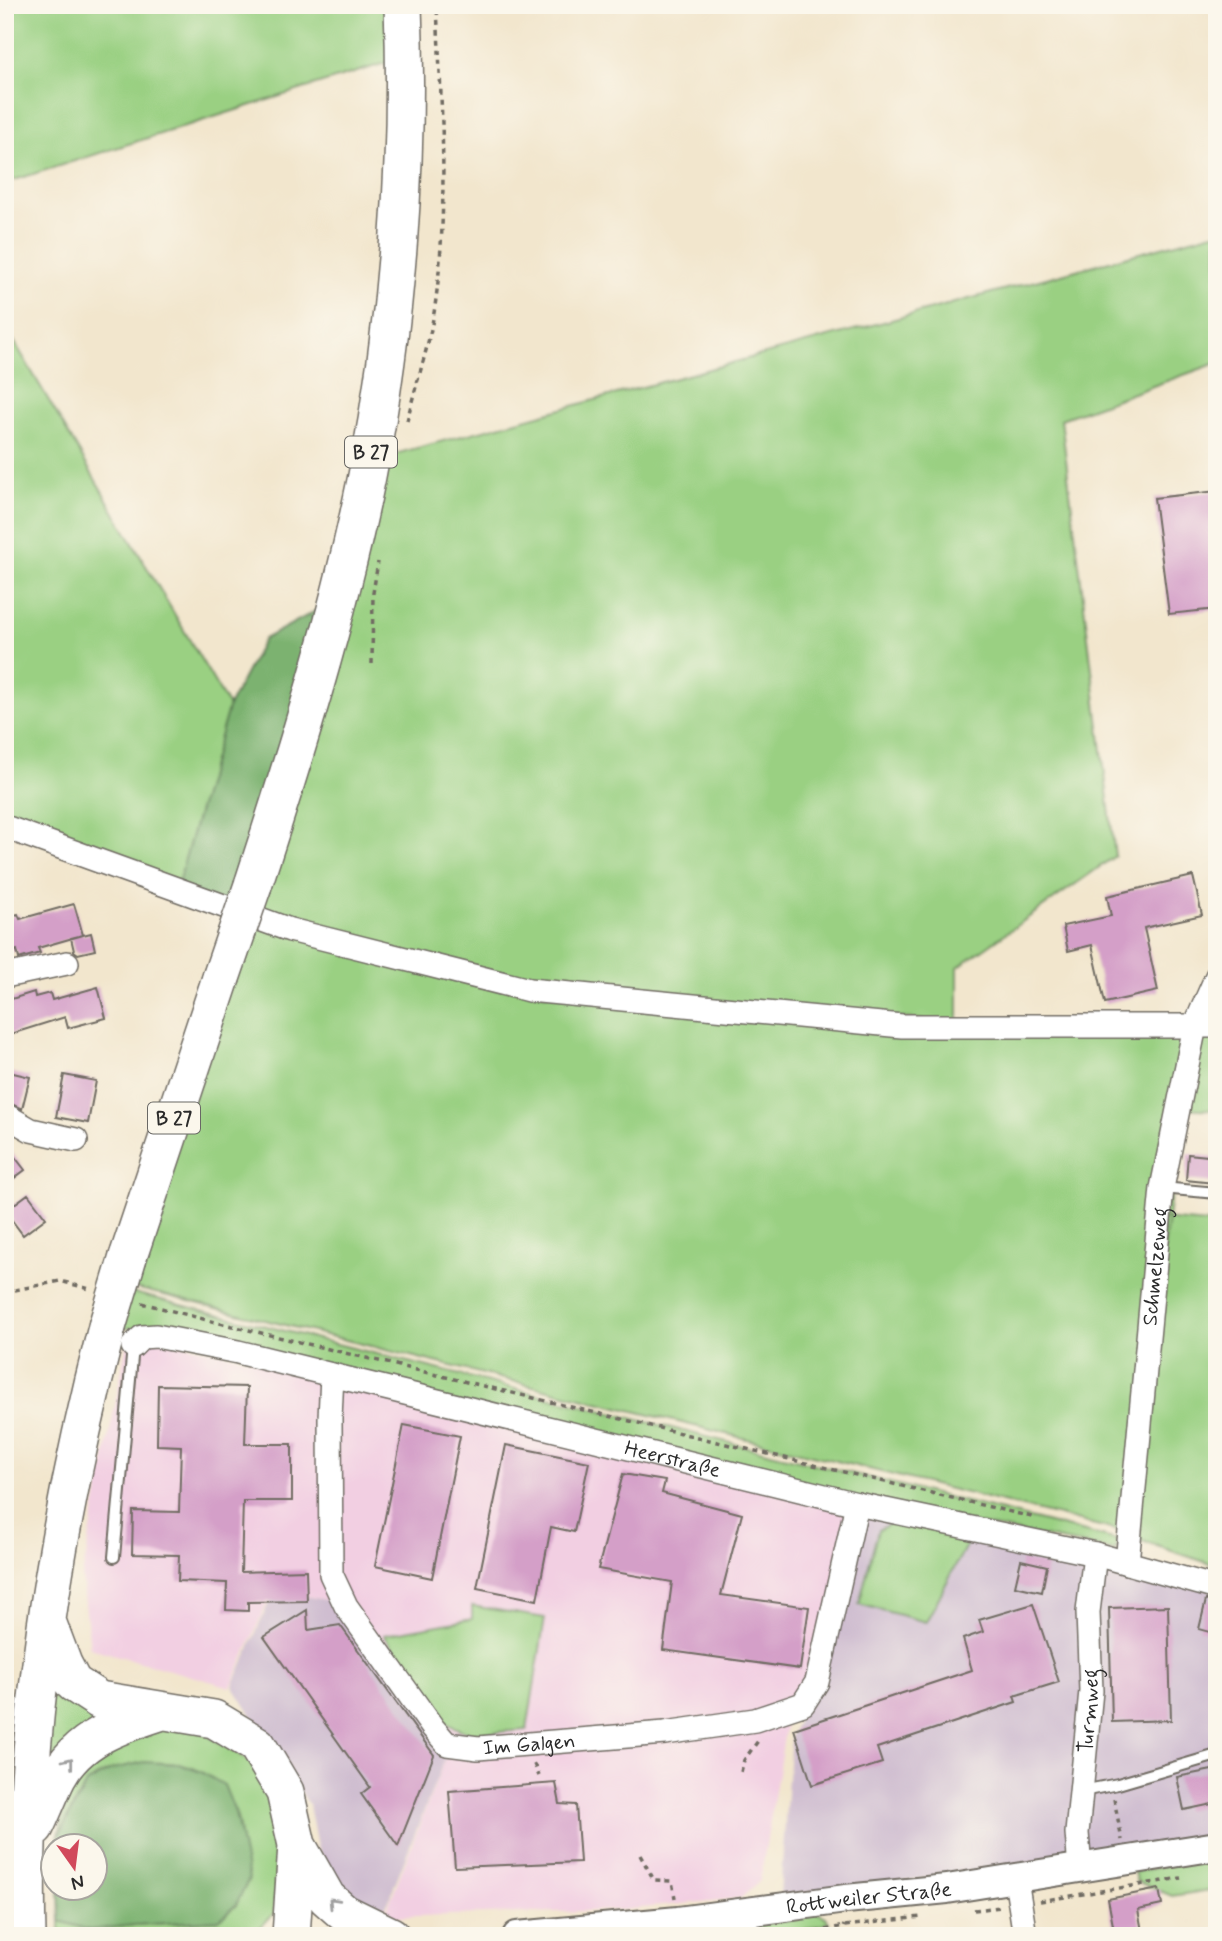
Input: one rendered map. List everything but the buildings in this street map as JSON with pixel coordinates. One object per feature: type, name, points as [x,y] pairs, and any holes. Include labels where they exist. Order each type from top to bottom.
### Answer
[{"type":"main road","name":"B 27","points":[[27,1936],[26,1844],[31,1751],[65,1508],[88,1398],[120,1336],[128,1257],[297,751],[367,475],[387,348],[401,198],[405,53],[403,5]]},
{"type":"main road","points":[[47,1623],[73,1682],[99,1700],[214,1719],[257,1745],[285,1792],[297,1845],[292,1936]]},
{"type":"main road","points":[[26,1844],[58,1776],[74,1755],[91,1740],[119,1725],[165,1711]]},
{"type":"main road","points":[[297,1845],[327,1898],[344,1913],[391,1936]]},
{"type":"street","points":[[5,827],[290,930],[528,990],[902,1026],[1206,1026]]},
{"type":"street","points":[[5,976],[67,963]]},
{"type":"street","name":"Schmelzeweg","points":[[1127,1563],[1162,1188],[1217,976]]},
{"type":"street","points":[[5,1115],[31,1129],[76,1140]]},
{"type":"street","name":"Heerstraße","points":[[120,1336],[156,1336],[238,1352],[857,1504],[1095,1555],[1217,1588]]},
{"type":"street","name":"Im Galgen","points":[[332,1375],[331,1574],[346,1606],[447,1745],[478,1748],[664,1734],[755,1720],[803,1704],[817,1682],[857,1504]]},
{"type":"street","name":"Turmweg","points":[[1080,1868],[1077,1833],[1091,1691],[1088,1612],[1095,1555]]},
{"type":"street","name":"Rottweiler Straße","points":[[517,1936],[1017,1892],[1080,1868],[1217,1846]]},
{"type":"street","points":[[1017,1892],[1026,1936]]},
{"type":"lane","points":[[1162,1188],[1217,1192]]},
{"type":"lane","points":[[114,1557],[120,1336]]},
{"type":"lane","points":[[1082,1791],[1118,1784],[1217,1755]]},
{"type":"path","points":[[5,1292],[60,1280],[100,1291]]},
{"type":"path","points":[[140,1302],[207,1321],[1036,1518]]},
{"type":"path","points":[[741,1772],[744,1760],[758,1743],[755,1720]]},
{"type":"path","points":[[534,1765],[539,1776]]},
{"type":"path","points":[[640,1855],[654,1880],[672,1881],[678,1920]]},
{"type":"path","points":[[964,1912],[1017,1892],[1192,1876]]},
{"type":"path","points":[[796,1936],[844,1926],[923,1917]]},
{"type":"path","points":[[839,1936],[844,1926]]},
{"type":"shaded area","points":[[129,1332],[364,1385],[853,1506],[815,1689],[788,1713],[760,1881],[741,1898],[622,1910],[384,1917],[451,1743],[353,1605],[273,1590],[231,1687],[90,1648],[82,1577]]},
{"type":"shaded area","points":[[859,1507],[1217,1592],[1217,1842],[780,1896],[791,1735],[804,1707]]},
{"type":"shaded area","points":[[274,1591],[349,1604],[449,1748],[382,1916],[332,1884],[317,1847],[309,1805],[233,1686]]},
{"type":"green space","points":[[5,5],[392,5],[395,60],[5,183]]},
{"type":"green space","points":[[1217,232],[1217,363],[1061,419],[1115,856],[958,967],[958,1023],[530,987],[240,910],[365,462]]},
{"type":"green space","points":[[5,326],[229,707],[177,887],[5,822]]},
{"type":"green space","points":[[332,602],[234,908],[177,887],[229,705],[264,639]]},
{"type":"green space","points":[[237,914],[527,992],[902,1028],[1192,1029],[1128,1533],[119,1284]]},
{"type":"green space","points":[[1217,1028],[1217,1110],[1181,1108],[1196,1029]]},
{"type":"green space","points":[[1163,1219],[1217,1224],[1217,1566],[1133,1538]]},
{"type":"green space","points":[[118,1289],[1117,1540],[1116,1551],[856,1500],[146,1330],[107,1326]]},
{"type":"green space","points":[[896,1521],[971,1536],[926,1622],[859,1604],[878,1530]]},
{"type":"green space","points":[[472,1606],[545,1618],[527,1730],[470,1734],[445,1723],[384,1635],[472,1619]]},
{"type":"green space","points":[[51,1667],[105,1709],[43,1781]]},
{"type":"green space","points":[[153,1724],[192,1726],[251,1762],[269,1791],[278,1828],[274,1913],[261,1927],[244,1935],[60,1936],[60,1921],[89,1930],[219,1920],[236,1905],[240,1847],[236,1814],[210,1780],[191,1767],[142,1764],[125,1766],[95,1777],[78,1797],[59,1832],[72,1776],[91,1754]]},
{"type":"green space","points":[[144,1762],[179,1764],[224,1785],[235,1812],[249,1879],[236,1905],[219,1920],[89,1930],[60,1921],[59,1902],[108,1902],[108,1832],[61,1832],[86,1784],[113,1769]]},
{"type":"green space","points":[[1217,1856],[1217,1889],[1172,1896],[1136,1881],[1134,1872]]},
{"type":"green space","points":[[818,1913],[826,1917],[829,1923],[780,1936],[681,1936]]}]
